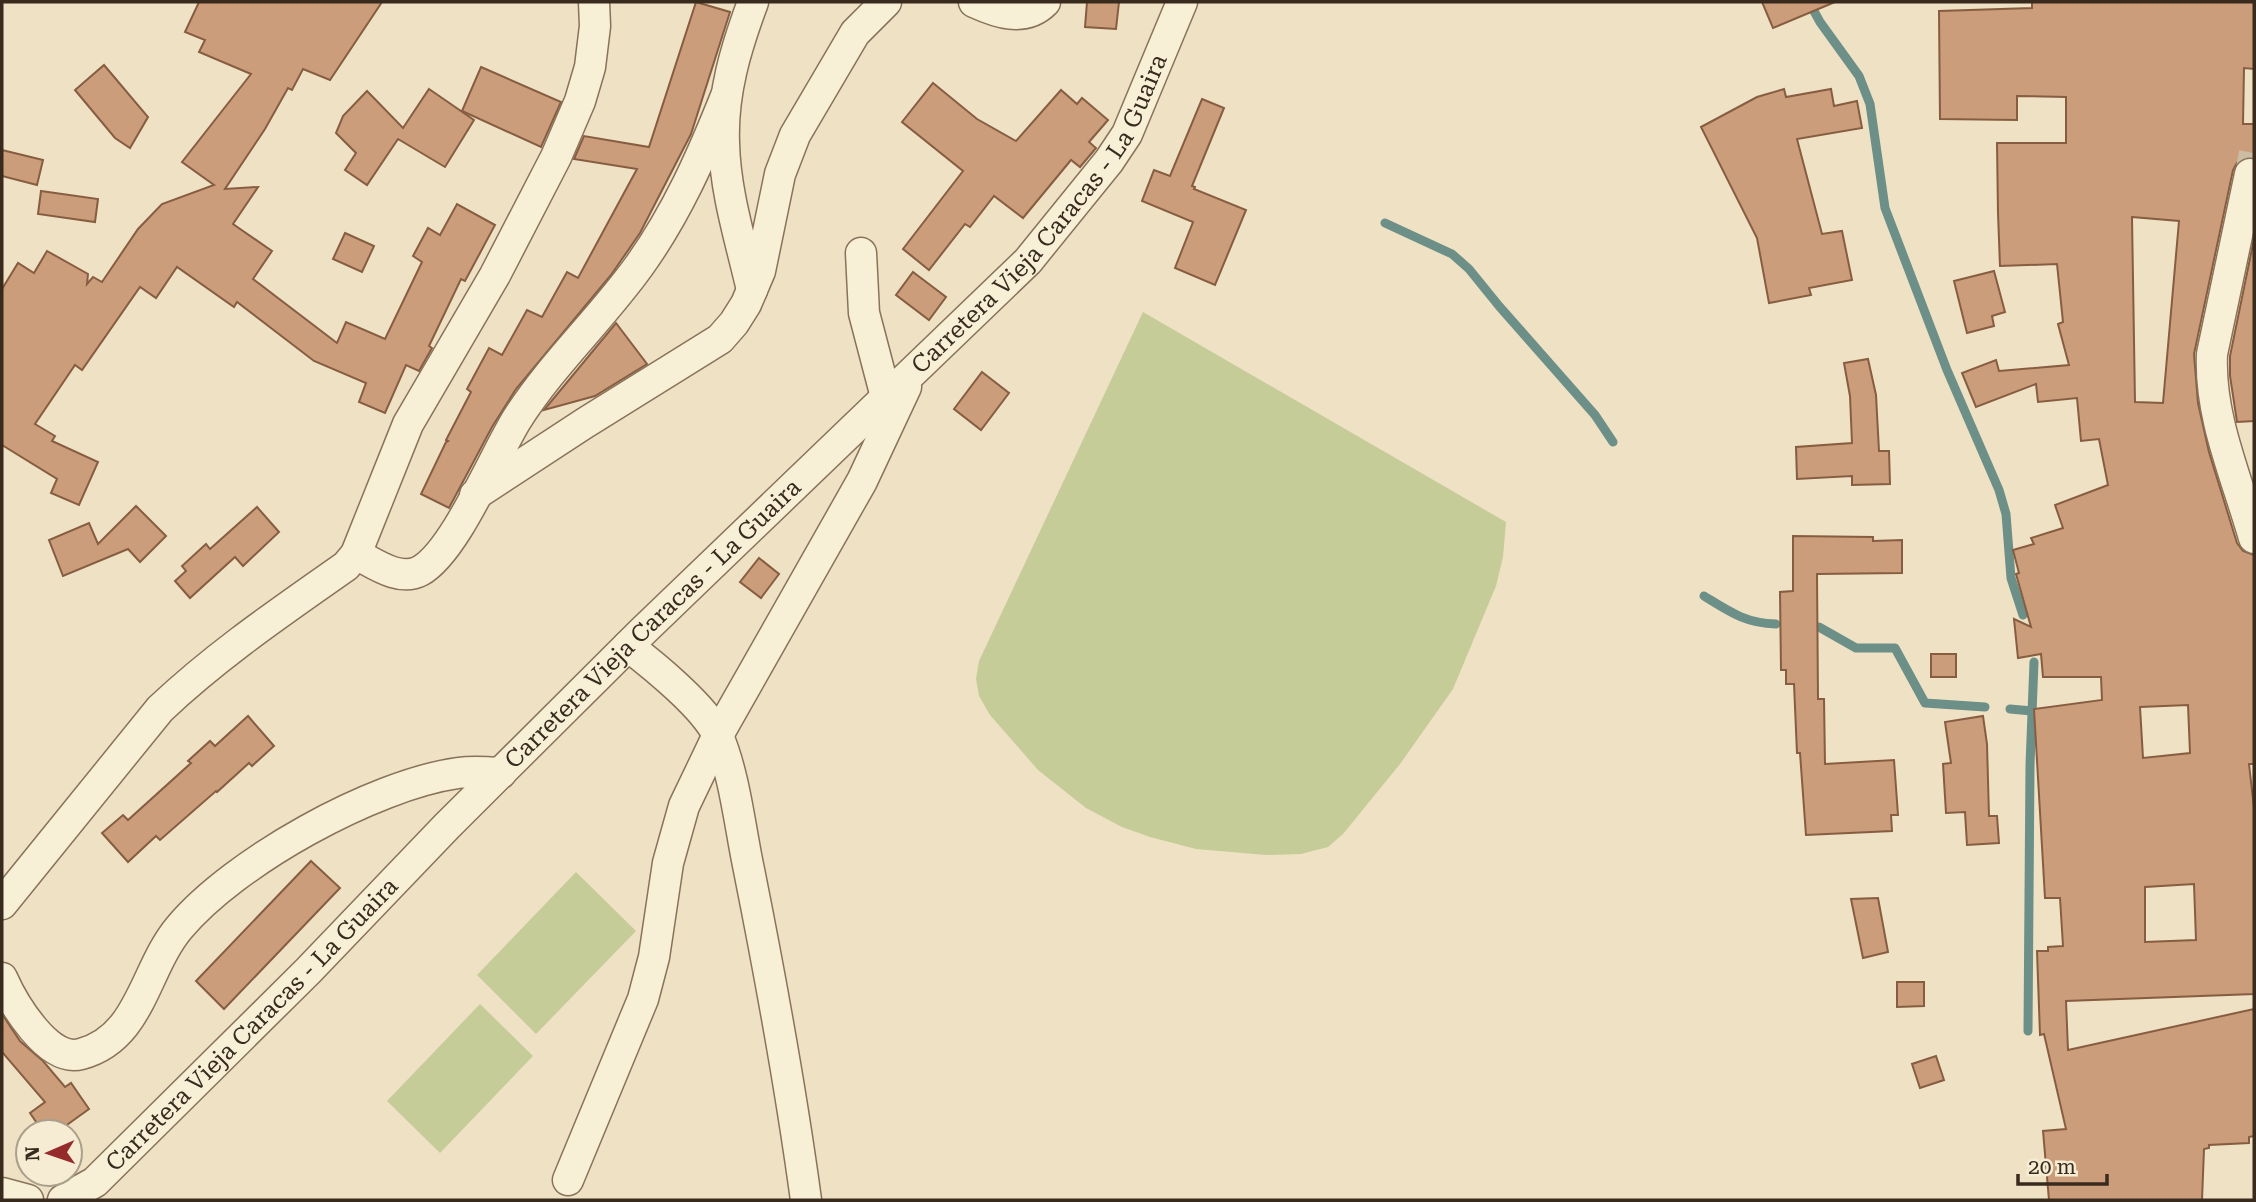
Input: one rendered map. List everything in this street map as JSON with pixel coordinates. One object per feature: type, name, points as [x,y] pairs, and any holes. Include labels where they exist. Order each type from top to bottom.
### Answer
[{"type":"street","points":[[2,904],[160,709],[188,683],[259,628],[346,566],[356,554],[408,424],[495,275],[556,157],[580,101],[590,67],[595,26],[594,2]]},
{"type":"street","points":[[752,2],[735,51],[726,96],[724,143],[732,203],[752,290]]},
{"type":"street","points":[[475,495],[720,339],[734,323],[760,271],[780,174],[795,135],[855,33],[886,2]]},
{"type":"street","points":[[974,2],[1000,13],[1024,13],[1040,7],[1045,2]]},
{"type":"street","name":"Carretera Vieja Caracas - La Guaira","points":[[63,1200],[95,1182],[308,971],[628,646],[1028,261],[1109,161],[1127,134],[1182,2]]},
{"type":"street","points":[[356,554],[390,572],[406,574],[419,572],[437,557],[453,534],[505,438],[540,384],[601,315],[639,265],[678,205],[726,96]]},
{"type":"street","points":[[2250,174],[2212,354],[2211,374],[2221,429],[2254,538]]},
{"type":"street","points":[[861,253],[863,313],[886,397]]},
{"type":"street","points":[[568,1181],[643,999],[654,957],[668,863],[684,806],[718,735],[862,481],[914,370]]},
{"type":"street","points":[[628,646],[662,673],[718,735],[730,777],[768,961],[797,1130],[806,1200]]},
{"type":"street","points":[[2,978],[36,1034],[56,1049],[71,1055],[80,1054],[117,1037],[133,1015],[163,951],[178,928],[237,875],[300,833],[372,799],[456,773],[501,773]]},
{"type":"street","points":[[2,1193],[28,1200]]},
{"type":"green space","points":[[1143,312],[1506,522],[1503,557],[1496,586],[1453,689],[1400,764],[1343,834],[1328,847],[1301,854],[1266,855],[1196,849],[1122,827],[1086,808],[1038,770],[990,715],[979,696],[976,679],[979,661]]},
{"type":"green space","points":[[576,872],[636,931],[536,1034],[477,975]]},
{"type":"green space","points":[[480,1004],[533,1056],[440,1153],[387,1101]]},
{"type":"building","points":[[199,2],[382,2],[330,80],[303,69],[292,90],[288,88],[265,129],[225,189],[258,187],[233,224],[272,251],[253,279],[337,343],[346,322],[385,339],[422,262],[413,256],[428,228],[440,235],[457,204],[495,225],[465,281],[461,279],[429,346],[432,348],[419,371],[406,365],[385,413],[359,402],[366,383],[314,361],[237,302],[234,307],[177,267],[156,298],[140,287],[82,370],[75,365],[35,424],[55,436],[52,441],[98,462],[79,505],[51,493],[57,479],[2,445],[2,289],[18,263],[34,273],[47,251],[88,274],[87,284],[93,277],[102,282],[138,229],[162,204],[214,185],[182,162],[251,74],[199,52],[205,40],[185,32]]},
{"type":"building","points":[[696,2],[730,12],[691,134],[640,233],[611,275],[516,389],[492,427],[449,508],[421,494],[471,392],[467,389],[489,348],[502,355],[527,310],[542,317],[567,272],[578,278],[637,169],[574,159],[584,136],[649,147]]},
{"type":"building","points":[[1087,2],[1119,2],[1116,29],[1085,27]]},
{"type":"building","points":[[1762,2],[1835,2],[1773,28]]},
{"type":"building","points":[[2032,2],[2254,2],[2254,69],[2244,68],[2243,124],[2254,124],[2254,157],[2244,158],[2233,170],[2194,354],[2198,403],[2209,452],[2237,543],[2243,551],[2254,555],[2254,764],[2249,764],[2254,808],[2254,994],[2066,1001],[2068,1050],[2254,1009],[2254,1136],[2249,1137],[2249,1143],[2209,1145],[2209,1148],[2204,1149],[2202,1200],[2049,1200],[2043,1131],[2066,1129],[2044,1034],[2040,1035],[2037,951],[2063,946],[2060,898],[2045,898],[2034,709],[2102,700],[2101,677],[2043,677],[2041,654],[2018,658],[2014,619],[2031,627],[2016,574],[2019,573],[2013,550],[2034,544],[2031,538],[2063,528],[2055,505],[2108,485],[2099,439],[2081,441],[2077,398],[2038,402],[2036,384],[1976,407],[1962,373],[1996,360],[1999,371],[2069,365],[2058,324],[2063,322],[2057,264],[2000,266],[1997,143],[2066,143],[2066,97],[2017,96],[2017,120],[1940,119],[1939,11],[2032,8]],"holes":[[[2132,217],[2179,221],[2163,403],[2135,402]],[[2188,705],[2190,753],[2143,758],[2140,707]],[[2194,884],[2196,940],[2145,942],[2145,887]]]},
{"type":"building","points":[[104,65],[148,117],[130,148],[115,138],[75,90]]},
{"type":"building","points":[[481,67],[561,102],[541,147],[462,111]]},
{"type":"building","points":[[933,83],[977,119],[1016,141],[1061,90],[1077,104],[1082,98],[1108,120],[1089,142],[1096,148],[1080,167],[1071,160],[1023,218],[994,196],[970,227],[965,224],[929,270],[903,249],[963,171],[902,122]]},
{"type":"building","points":[[429,89],[474,120],[445,167],[398,139],[367,185],[345,170],[356,153],[336,133],[343,116],[367,91],[403,128]]},
{"type":"building","points":[[1784,89],[1786,97],[1831,89],[1834,106],[1857,101],[1862,128],[1797,139],[1822,234],[1842,231],[1852,280],[1809,288],[1811,295],[1769,303],[1757,238],[1701,127],[1757,97]]},
{"type":"building","points":[[1202,99],[1224,108],[1192,186],[1246,210],[1215,285],[1175,268],[1193,222],[1142,201],[1154,170],[1170,176]]},
{"type":"building","points":[[2,150],[43,160],[37,185],[2,176]]},
{"type":"building","points":[[41,191],[98,199],[95,222],[38,214]]},
{"type":"building","points":[[345,233],[374,246],[362,272],[333,259]]},
{"type":"building","points":[[2254,239],[2254,421],[2237,422],[2230,376],[2230,356]]},
{"type":"building","points":[[1994,271],[2005,312],[1992,316],[1994,326],[1967,333],[1954,281]]},
{"type":"building","points":[[913,272],[946,297],[929,320],[896,295]]},
{"type":"building","points":[[616,323],[647,364],[595,396],[544,410]]},
{"type":"building","points":[[1868,359],[1876,395],[1879,451],[1889,451],[1890,484],[1852,485],[1852,476],[1797,479],[1796,447],[1852,443],[1850,396],[1844,363]]},
{"type":"building","points":[[982,372],[1009,393],[981,430],[954,409]]},
{"type":"building","points":[[136,506],[166,536],[140,562],[128,549],[63,576],[49,540],[89,523],[98,544]]},
{"type":"building","points":[[257,507],[279,532],[243,566],[235,557],[190,598],[175,581],[186,571],[182,566],[206,544],[210,549]]},
{"type":"building","points":[[1793,536],[1902,540],[1902,573],[1817,574],[1818,699],[1824,699],[1825,764],[1894,760],[1898,815],[1891,815],[1892,831],[1806,835],[1800,753],[1797,753],[1794,684],[1786,684],[1786,670],[1781,670],[1780,592],[1793,591]]},
{"type":"building","points":[[759,558],[779,574],[761,598],[740,582]]},
{"type":"building","points":[[1931,654],[1956,654],[1956,677],[1931,677]]},
{"type":"building","points":[[248,716],[274,746],[252,766],[249,763],[160,840],[156,836],[128,862],[102,833],[123,815],[128,820],[191,763],[188,761],[210,741],[215,746]]},
{"type":"building","points":[[1983,716],[1987,744],[1989,816],[1997,816],[1999,843],[1967,845],[1965,812],[1946,813],[1943,764],[1951,763],[1945,722]]},
{"type":"building","points":[[311,861],[340,888],[224,1009],[196,981]]},
{"type":"building","points":[[1878,898],[1888,952],[1863,958],[1851,899]]},
{"type":"building","points":[[1897,982],[1924,982],[1924,1006],[1897,1007]]},
{"type":"building","points":[[2,1014],[20,1041],[43,1061],[65,1087],[71,1083],[89,1109],[76,1118],[33,1118],[30,1113],[45,1102],[2,1052]]},
{"type":"building","points":[[1936,1056],[1944,1080],[1920,1088],[1912,1064]]},
{"type":"waterway","points":[[1809,2],[1859,76],[1870,104],[1885,208],[1947,370],[1999,490],[2006,514],[2011,578],[2023,615]]},
{"type":"waterway","points":[[1385,223],[1452,254],[1469,269],[1595,415],[1613,442]]},
{"type":"waterway","points":[[1704,596],[1746,619],[1776,624]]},
{"type":"waterway","points":[[1819,627],[1856,648],[1895,648],[1925,703],[1985,707]]},
{"type":"waterway","points":[[2028,1031],[2030,765],[2034,662]]},
{"type":"waterway","points":[[2010,709],[2032,711]]},
{"type":"tunnel","points":[[2250,174],[2254,153]]}]
